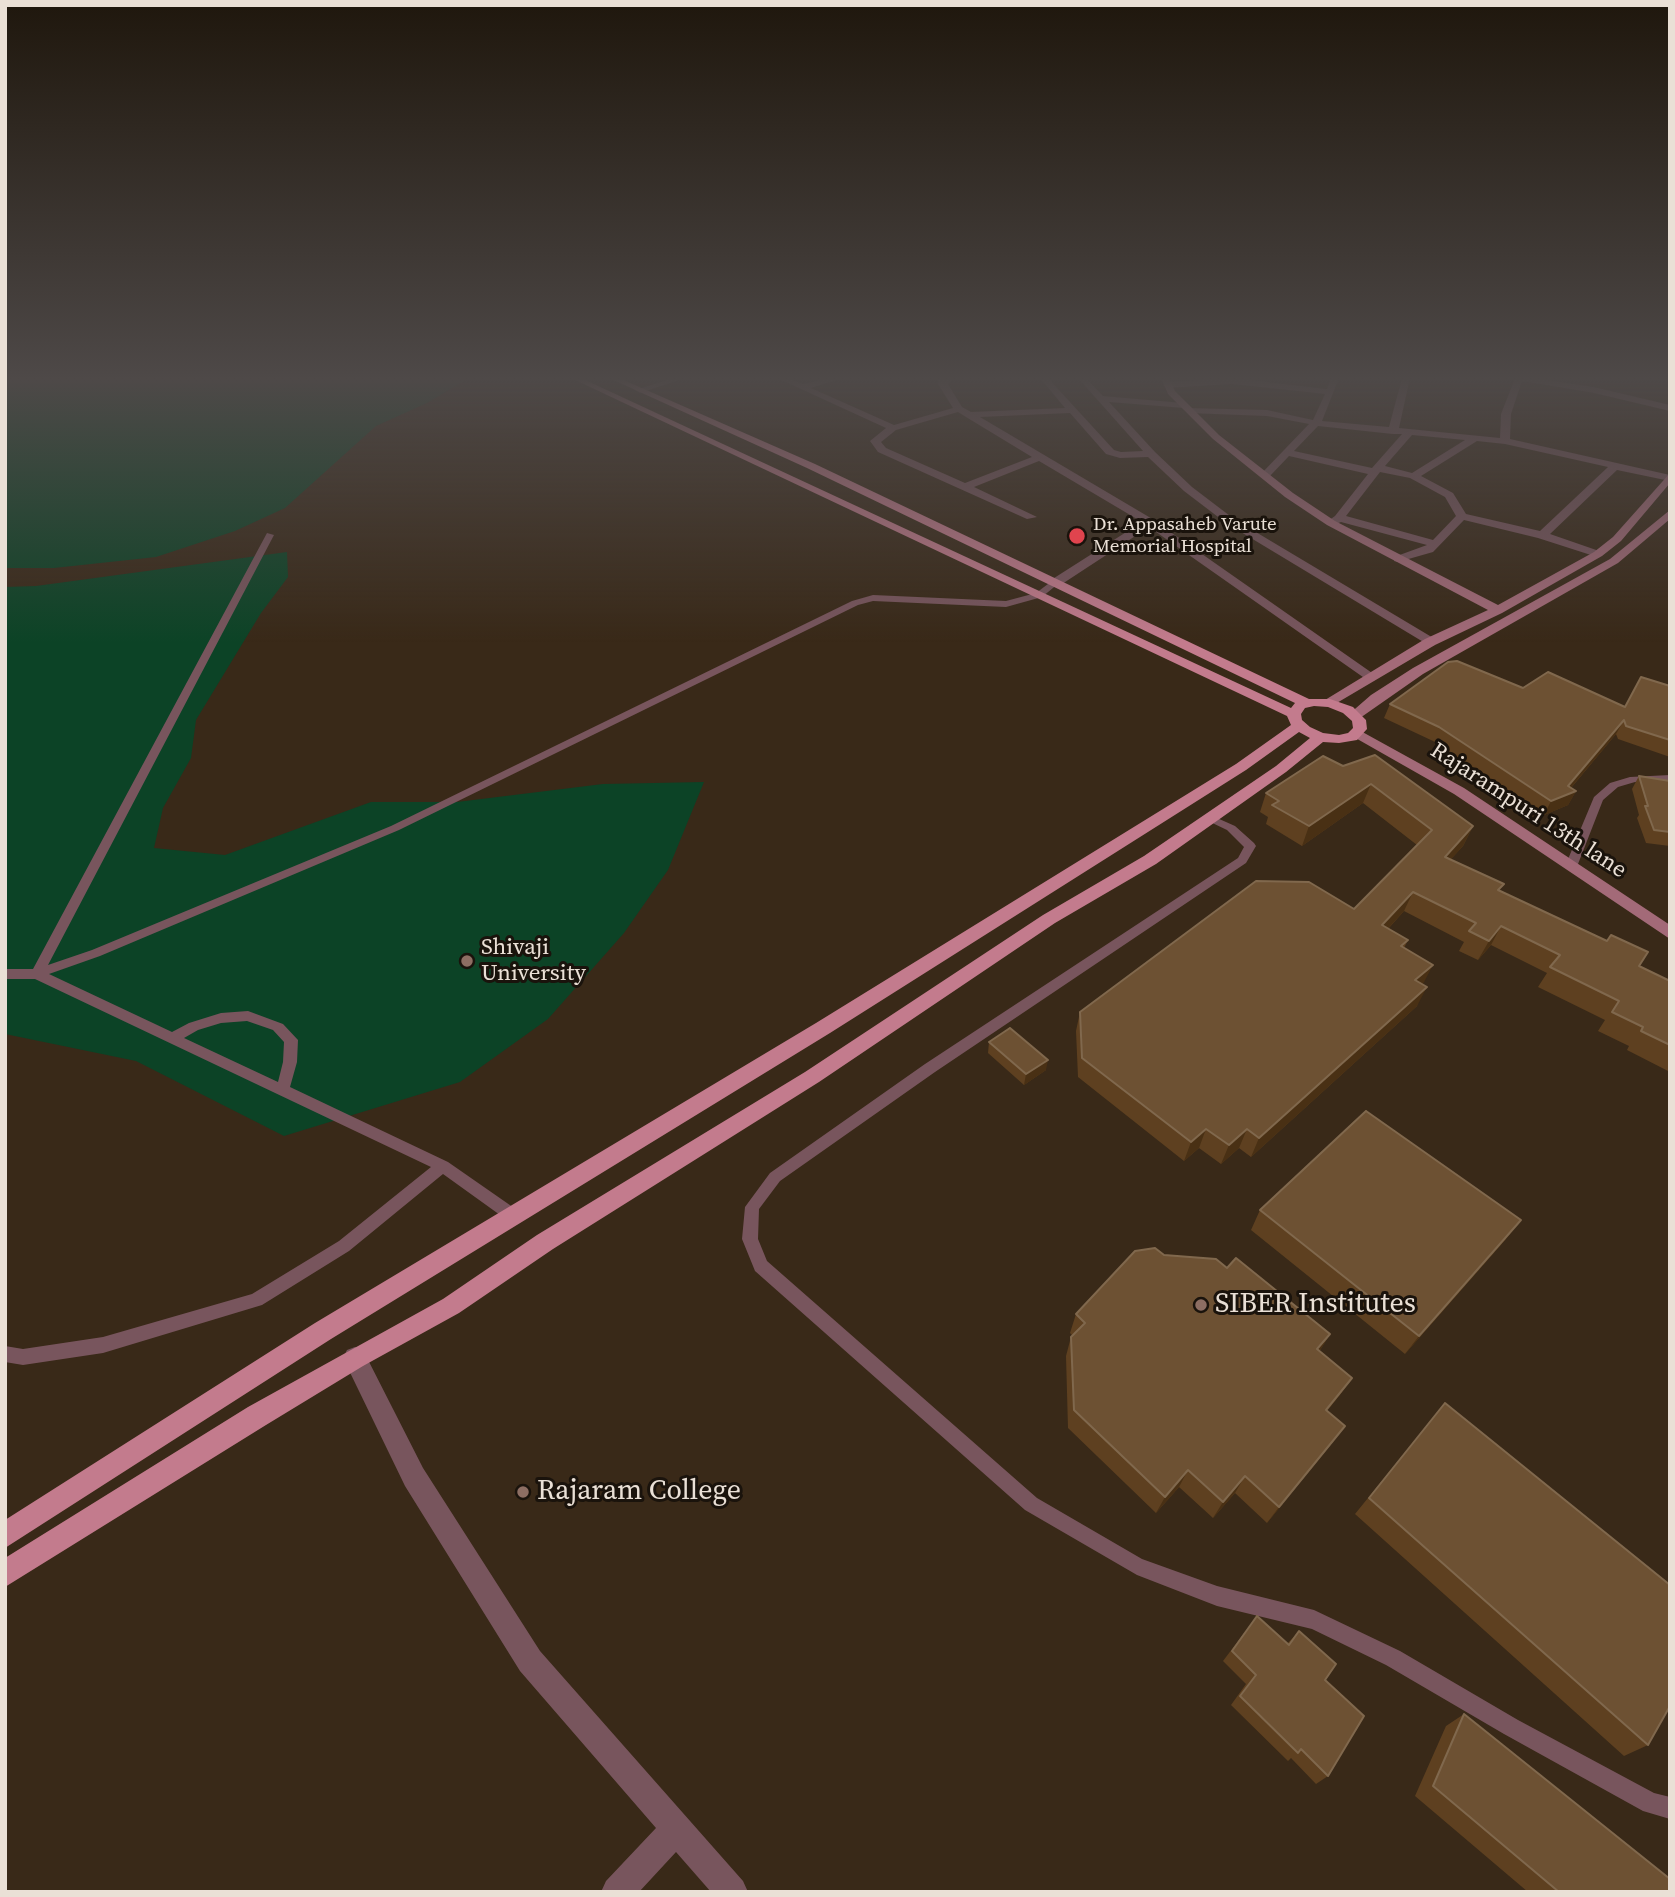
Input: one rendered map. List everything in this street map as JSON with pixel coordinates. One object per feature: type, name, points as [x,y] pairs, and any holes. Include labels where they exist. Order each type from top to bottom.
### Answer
[{"type":"main road","points":[[766,467],[1040,595],[1296,720],[1320,737],[1339,739],[1357,733],[1361,726],[1355,715],[1331,703],[1306,703],[812,467]]},
{"type":"main road","points":[[1254,467],[1398,559],[1499,610]]},
{"type":"main road","points":[[1331,703],[1430,642],[1499,610],[1598,554],[1617,539],[1669,477]]},
{"type":"main road","points":[[1355,715],[1418,671],[1614,561],[1670,513]]},
{"type":"main road","points":[[5,1535],[323,1331],[512,1215],[620,1153],[1241,767],[1296,720],[1296,708],[1306,703]]},
{"type":"main road","name":"Rajarampuri 13th lane","points":[[1357,733],[1416,764],[1572,864],[1670,933]]},
{"type":"main road","points":[[5,1574],[355,1358],[450,1306],[545,1242],[823,1069],[1049,919],[1150,860],[1208,817],[1281,769],[1320,737]]},
{"type":"street","points":[[917,467],[1031,517]]},
{"type":"street","points":[[963,488],[1016,467]]},
{"type":"street","points":[[1056,467],[1149,522],[1370,678]]},
{"type":"street","points":[[1164,467],[1188,489],[1230,521],[1430,642]]},
{"type":"street","points":[[1265,475],[1273,467]]},
{"type":"street","points":[[1359,467],[1414,476],[1449,495],[1462,516],[1542,535],[1598,554]]},
{"type":"street","points":[[1380,467],[1335,520],[1437,544]]},
{"type":"street","points":[[1414,476],[1429,467]]},
{"type":"street","points":[[1542,535],[1614,467],[1669,477]]},
{"type":"street","points":[[1398,559],[1429,550],[1462,516]]},
{"type":"street","points":[[1055,583],[1149,522]]},
{"type":"street","points":[[355,1358],[414,1477],[530,1661],[732,1892]]},
{"type":"street","points":[[617,1892],[677,1828]]},
{"type":"lane","points":[[37,974],[270,535]]},
{"type":"lane","points":[[5,974],[37,974],[96,953],[395,828],[855,603],[884,598],[1006,604],[1040,595],[1055,583]]},
{"type":"lane","points":[[1572,864],[1598,799],[1614,785],[1634,779],[1670,778]]},
{"type":"lane","points":[[1208,817],[1230,828],[1250,846],[1242,860],[930,1068],[775,1177],[752,1207],[750,1239],[761,1266],[1031,1504],[1137,1566],[1217,1596],[1314,1620],[1393,1658],[1511,1727],[1651,1803],[1670,1808]]},
{"type":"lane","points":[[37,974],[443,1166],[512,1215]]},
{"type":"lane","points":[[172,1038],[194,1026],[221,1018],[248,1016],[278,1027],[291,1040],[290,1062],[282,1090]]},
{"type":"lane","points":[[5,1354],[23,1357],[103,1345],[256,1300],[344,1245],[443,1166]]},
{"type":"green space","points":[[5,467],[331,467],[285,508],[235,531],[156,557],[54,568],[5,568]]},
{"type":"green space","points":[[287,552],[288,577],[261,613],[196,720],[191,758],[163,808],[154,848],[225,855],[371,802],[457,802],[603,784],[704,782],[668,870],[624,933],[548,1019],[460,1082],[284,1136],[136,1061],[5,1034],[5,587],[36,586]]},
{"type":"building","points":[[1457,661],[1523,688],[1548,672],[1625,707],[1641,677],[1670,686],[1670,740],[1626,726],[1624,720],[1568,786],[1576,791],[1551,801],[1439,727],[1390,704],[1448,662]]},
{"type":"building","points":[[1375,755],[1473,826],[1445,857],[1504,884],[1498,890],[1607,941],[1611,935],[1648,952],[1639,966],[1670,981],[1670,1045],[1641,1031],[1643,1027],[1612,1012],[1619,1001],[1550,967],[1560,955],[1501,926],[1489,941],[1469,931],[1476,923],[1413,892],[1382,925],[1408,940],[1401,946],[1433,965],[1415,980],[1427,987],[1259,1138],[1247,1129],[1229,1145],[1206,1129],[1191,1142],[1082,1058],[1080,1012],[1256,881],[1309,882],[1354,909],[1432,830],[1371,784],[1309,826],[1272,805],[1279,801],[1266,793],[1323,756],[1343,766]]},
{"type":"building","points":[[1639,776],[1670,781],[1670,832],[1654,830],[1645,806],[1648,806]]},
{"type":"building","points":[[1010,1028],[1048,1060],[1026,1074],[989,1042]]},
{"type":"building","points":[[1366,1111],[1521,1220],[1419,1336],[1260,1210]]},
{"type":"building","points":[[1155,1248],[1164,1255],[1216,1259],[1227,1268],[1236,1258],[1330,1334],[1317,1349],[1352,1378],[1326,1410],[1345,1426],[1279,1507],[1245,1476],[1223,1502],[1188,1470],[1165,1497],[1074,1410],[1071,1337],[1085,1323],[1076,1314],[1135,1251]]},
{"type":"building","points":[[1445,1403],[1670,1585],[1670,1706],[1648,1745],[1369,1498]]},
{"type":"building","points":[[1257,1616],[1289,1645],[1299,1631],[1336,1664],[1325,1680],[1364,1716],[1328,1776],[1301,1749],[1298,1753],[1240,1696],[1256,1675],[1232,1651]]},
{"type":"building","points":[[1464,1714],[1670,1879],[1670,1892],[1559,1892],[1433,1786]]},
{"type":"place","name":"Dr. Appasaheb Varute Memorial Hospital","points":[[1077,536]]},
{"type":"place","name":"Shivaji University","points":[[467,961]]},
{"type":"place","name":"SIBER Institutes","points":[[1201,1305]]},
{"type":"place","name":"Rajaram College","points":[[523,1492]]}]
